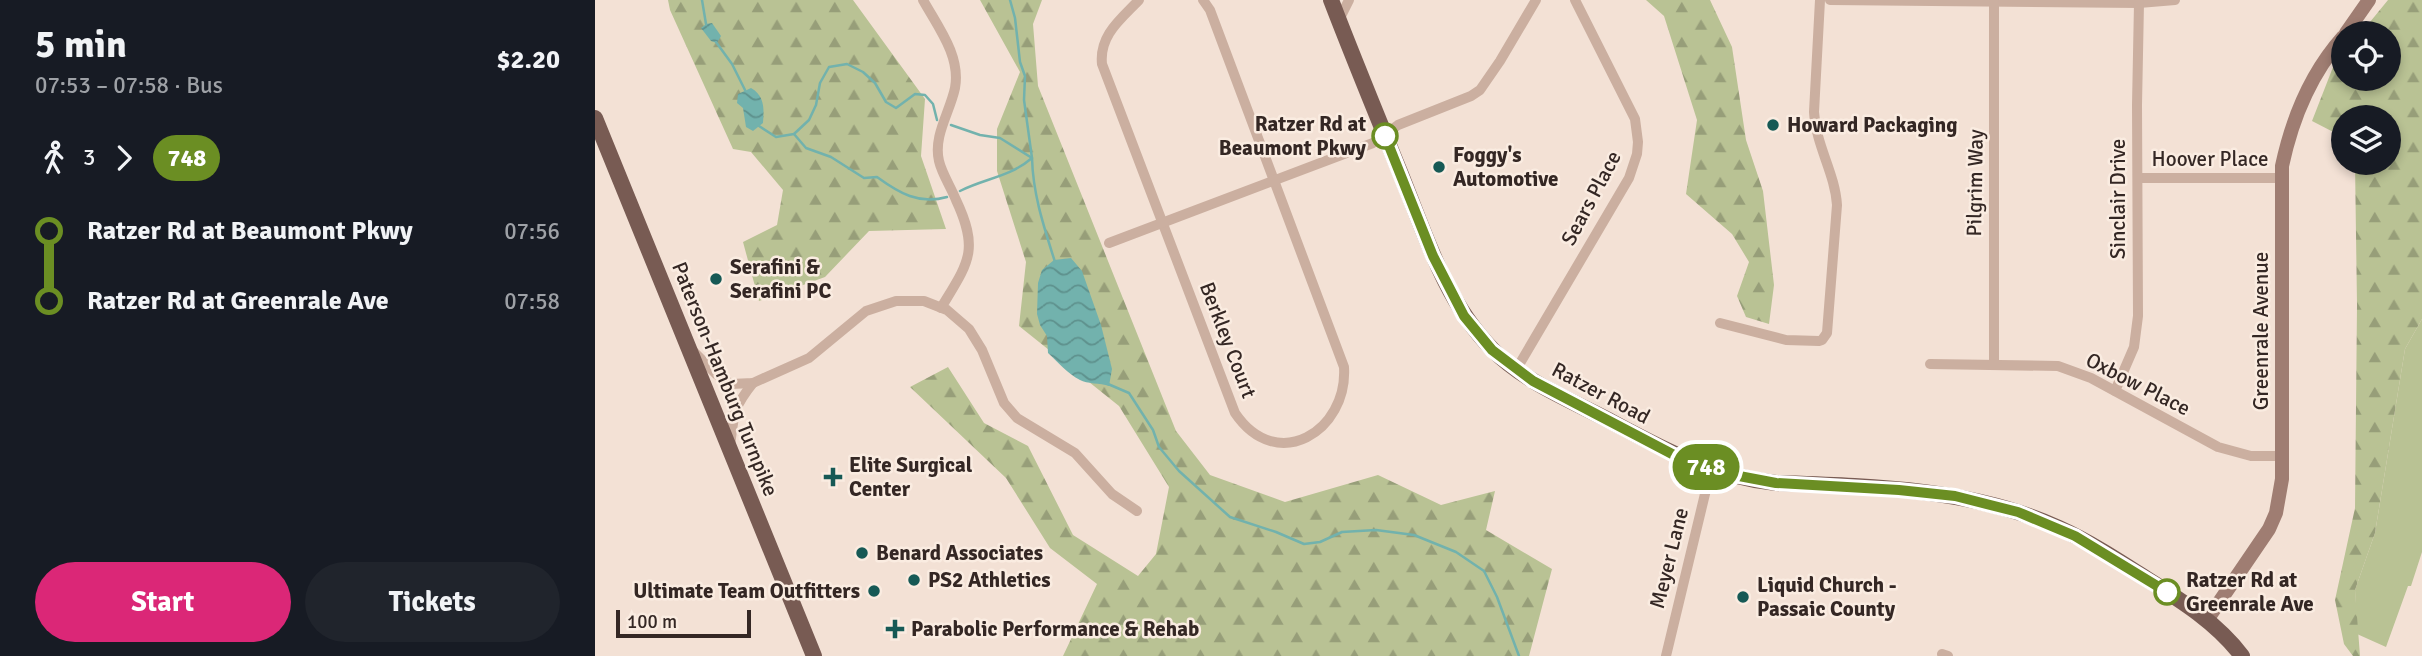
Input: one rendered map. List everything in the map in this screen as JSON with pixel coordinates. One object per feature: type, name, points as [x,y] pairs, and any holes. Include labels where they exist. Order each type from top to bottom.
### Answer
[{"type":"main road","name":"Ratzer Road","points":[[1331,0],[1433,256],[1464,316],[1492,350],[1516,370],[1674,455],[1711,469],[1756,481],[1932,494],[2004,508],[2057,527],[2123,564],[2207,620],[2223,632],[2242,656]]},
{"type":"main road","name":"Paterson-Hamburg Turnpike","points":[[595,118],[814,656]]},
{"type":"street","points":[[923,0],[951,49],[955,70],[955,88],[938,143],[939,161],[964,217],[970,251],[966,267],[941,308]]},
{"type":"street","name":"Berkley Court","points":[[1139,0],[1105,39],[1102,64],[1235,413],[1251,432],[1264,440],[1283,444],[1302,440],[1318,430],[1333,411],[1344,387],[1345,367],[1210,10],[1203,0]]},
{"type":"street","points":[[1339,20],[1349,0]]},
{"type":"street","points":[[1109,243],[1373,143],[1398,125],[1471,96],[1480,90],[1500,61],[1536,0]]},
{"type":"street","name":"Sears Place","points":[[1516,370],[1629,178],[1637,155],[1638,130],[1635,119],[1575,0]]},
{"type":"street","points":[[1720,323],[1786,340],[1822,341],[1827,333],[1837,205],[1834,185],[1815,127],[1820,0]]},
{"type":"street","points":[[1830,0],[2139,3],[2175,0]]},
{"type":"street","name":"Greenrale Avenue","points":[[2355,21],[2369,0]]},
{"type":"street","name":"Pilgrim Way","points":[[1994,2],[1994,364]]},
{"type":"street","name":"Sinclair Drive","points":[[2115,391],[2129,362],[2137,332],[2139,3]]},
{"type":"street","name":"Greenrale Avenue","points":[[2207,620],[2269,529],[2276,513],[2282,479],[2282,166],[2288,137],[2312,80],[2331,50]]},
{"type":"street","name":"Hoover Place","points":[[2138,178],[2282,178]]},
{"type":"street","points":[[689,347],[716,374],[731,384],[754,383],[809,358],[866,311],[896,301],[924,301],[947,310],[969,329],[982,350],[1004,403],[1017,418],[1075,453],[1112,494],[1137,511]]},
{"type":"street","name":"Oxbow Place","points":[[1930,364],[2058,366],[2083,374],[2218,447],[2251,456],[2282,456]]},
{"type":"street","points":[[730,447],[738,401],[754,383]]},
{"type":"street","name":"Meyer Lane","points":[[1666,656],[1711,469]]},
{"type":"green space","points":[[668,0],[853,0],[925,99],[921,156],[946,229],[869,231],[825,277],[759,301],[743,242],[777,225],[783,190],[751,152],[733,149],[670,10]]},
{"type":"green space","points":[[980,0],[1042,0],[1033,24],[1038,86],[1176,431],[1210,475],[1285,502],[1378,475],[1441,505],[1495,491],[1486,530],[1552,569],[1529,656],[1063,656],[1097,584],[1050,548],[1006,478],[910,387],[948,367],[984,423],[1028,446],[1073,535],[1138,576],[1156,554],[1169,487],[1119,406],[1019,326],[1026,262],[997,171],[997,129],[1020,72]]},
{"type":"green space","points":[[1646,0],[1710,0],[1732,47],[1746,140],[1763,191],[1774,285],[1769,324],[1746,317],[1737,296],[1749,262],[1732,234],[1686,194],[1697,120],[1664,16]]},
{"type":"green space","points":[[2388,0],[2422,0],[2422,319],[2405,349],[2375,533],[2355,590],[2360,656],[2353,656],[2344,644],[2335,600],[2355,508],[2355,175],[2401,175],[2401,105],[2331,105],[2331,131],[2312,121],[2331,72],[2331,91],[2401,91],[2401,21],[2371,21]]},
{"type":"green space","points":[[2422,319],[2422,552],[2386,647],[2357,634],[2355,590],[2375,533],[2405,349]]},
{"type":"water","points":[[712,23],[721,36],[717,43],[711,41],[701,28]]},
{"type":"water","points":[[751,88],[759,95],[763,108],[763,123],[753,131],[746,127],[743,108],[737,103],[738,94]]},
{"type":"water","points":[[1071,258],[1082,271],[1101,325],[1112,369],[1109,386],[1080,380],[1048,353],[1047,336],[1037,314],[1038,283],[1042,270],[1054,260]]},
{"type":"waterway","points":[[702,0],[706,24]]},
{"type":"waterway","points":[[960,191],[1006,173],[1032,158],[1024,100],[1025,76],[1020,62],[1010,0]]},
{"type":"waterway","points":[[716,42],[732,64],[745,90]]},
{"type":"waterway","points":[[759,126],[776,137],[794,134],[809,120],[816,105],[820,83],[829,67],[847,64],[863,72],[875,83],[886,102],[896,108],[915,94],[925,95],[933,104],[937,120]]},
{"type":"waterway","points":[[951,125],[980,135],[1000,138],[1032,158],[1037,198],[1055,262]]},
{"type":"waterway","points":[[794,134],[806,148],[831,157],[864,178],[877,177],[893,188],[918,198],[927,200],[947,197]]},
{"type":"waterway","points":[[1108,384],[1129,393],[1153,430],[1159,447],[1179,471],[1230,517],[1304,544],[1320,542],[1342,532],[1376,530],[1414,535],[1456,552],[1484,571],[1497,597],[1519,656]]},
{"type":"bus line","name":"748","points":[[1385,136],[1433,256],[1464,316],[1492,350],[1533,381],[1674,455],[1739,478],[1955,496],[2018,512],[2075,536],[2112,556],[2167,592]]},
{"type":"place","name":"Howard Packaging","points":[[1773,125]]},
{"type":"place","name":"Ratzer Rd at Beaumont Pkwy","points":[[1385,136]]},
{"type":"place","name":"Foggy's Automotive","points":[[1439,167]]},
{"type":"place","name":"Serafini & Serafini PC","points":[[716,279]]},
{"type":"place","name":"Elite Surgical Center","points":[[833,477]]},
{"type":"place","name":"Benard Associates","points":[[862,553]]},
{"type":"place","name":"PS2 Athletics","points":[[914,580]]},
{"type":"place","name":"Ultimate Team Outfitters","points":[[874,591]]},
{"type":"place","name":"Ratzer Rd at Greenrale Ave","points":[[2167,592]]},
{"type":"place","name":"Liquid Church - Passaic County","points":[[1743,597]]},
{"type":"place","name":"Parabolic Performance & Rehab","points":[[895,629]]}]
